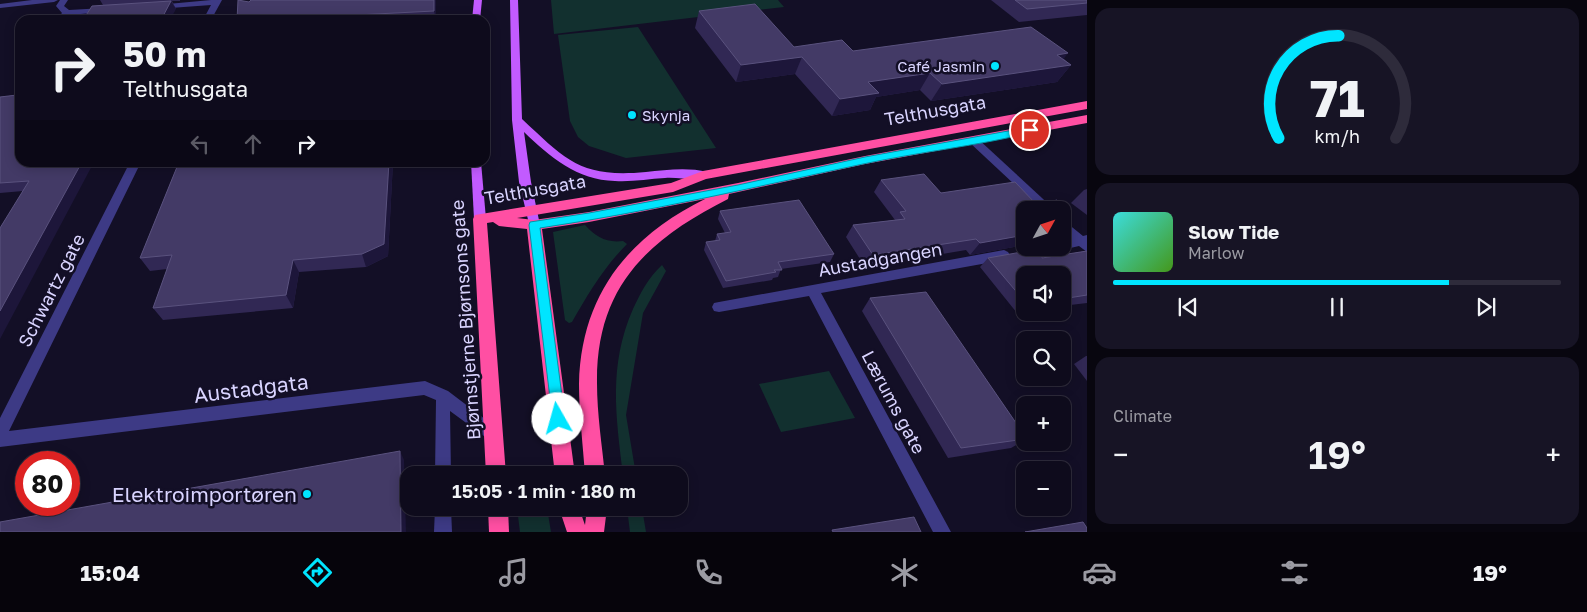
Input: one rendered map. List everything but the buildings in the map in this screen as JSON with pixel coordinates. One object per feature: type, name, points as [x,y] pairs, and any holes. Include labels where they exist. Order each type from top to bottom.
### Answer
[{"type":"highway","name":"Telthusgata","points":[[533,218],[673,187],[703,175],[1087,106]]},
{"type":"highway","name":"Telthusgata","points":[[480,219],[589,217],[738,188],[865,160],[1087,119]]},
{"type":"highway","name":"Telthusgata","points":[[594,466],[588,384],[590,348],[597,319],[609,291],[637,254],[668,226],[738,188]]},
{"type":"highway","points":[[533,218],[564,466]]},
{"type":"highway","name":"Bjørnstjerne Bjørnsons gate","points":[[480,219],[495,466]]},
{"type":"highway","points":[[499,516],[500,532]]},
{"type":"highway","points":[[572,516],[577,532]]},
{"type":"highway","points":[[594,532],[596,516]]},
{"type":"main road","points":[[476,15],[478,0]]},
{"type":"main road","points":[[514,0],[517,120],[525,182],[533,218]]},
{"type":"main road","name":"Telthusgata","points":[[517,120],[552,151],[584,172],[610,178],[631,179],[667,174],[703,175]]},
{"type":"main road","name":"Bjørnstjerne Bjørnsons gate","points":[[476,167],[480,219]]},
{"type":"street","points":[[0,6],[54,0]]},
{"type":"street","points":[[64,0],[60,6],[67,13],[112,10]]},
{"type":"street","points":[[150,7],[217,1]]},
{"type":"street","points":[[210,15],[217,1]]},
{"type":"street","points":[[974,140],[1039,201]]},
{"type":"street","name":"Schwartz gate","points":[[0,434],[134,167]]},
{"type":"street","points":[[1071,231],[1085,243]]},
{"type":"street","points":[[1071,244],[1085,243]]},
{"type":"street","name":"Austadgangen","points":[[719,306],[1016,254]]},
{"type":"street","name":"Lærums gate","points":[[813,290],[942,532]]},
{"type":"street","name":"Austadgata","points":[[0,440],[425,388],[443,396],[493,434]]},
{"type":"street","points":[[443,396],[443,466]]},
{"type":"street","points":[[443,516],[443,532]]},
{"type":"green space","points":[[551,0],[778,0],[784,7],[554,34]]},
{"type":"green space","points":[[638,27],[716,148],[626,158],[589,146],[578,137],[570,121],[558,35]]},
{"type":"green space","points":[[585,225],[593,233],[606,240],[623,241],[627,244],[604,271],[572,322],[569,323],[565,320],[553,232]]},
{"type":"green space","points":[[662,265],[666,271],[643,313],[626,415],[634,466],[622,466],[616,412],[617,371],[620,351],[633,309],[642,291]]},
{"type":"green space","points":[[829,371],[855,418],[781,432],[759,384]]},
{"type":"green space","points":[[518,516],[548,516],[551,532],[520,532]]},
{"type":"green space","points":[[628,516],[643,516],[646,532],[630,532]]},
{"type":"place","name":"Café Jasmin","points":[[995,66]]},
{"type":"place","name":"Skynja","points":[[632,115]]},
{"type":"place","name":"Elektroimportøren","points":[[307,494]]},
{"type":"route","points":[[558,419],[534,225],[589,217],[738,188],[865,160],[1030,130]]}]
